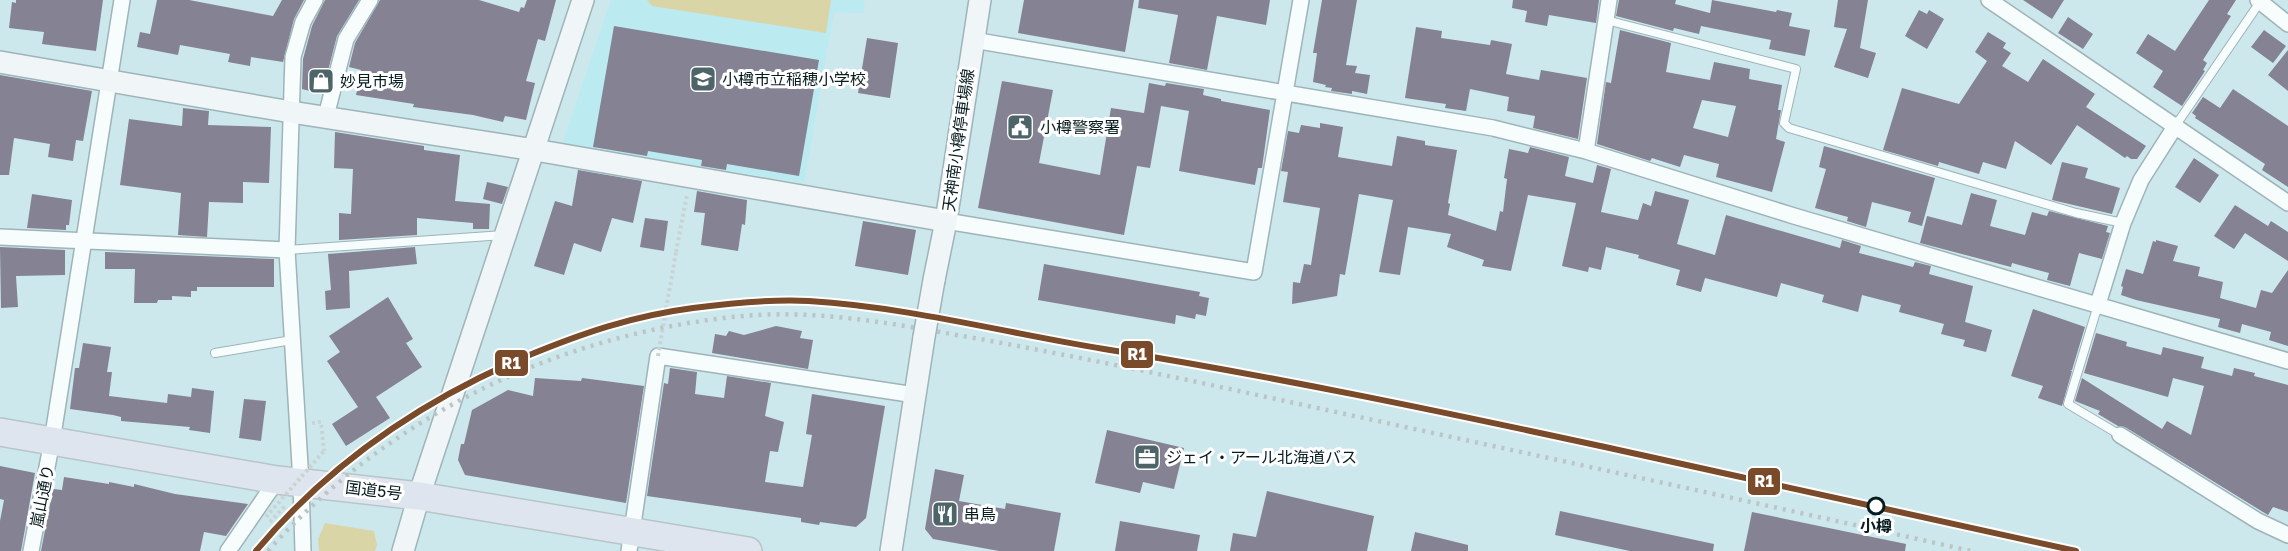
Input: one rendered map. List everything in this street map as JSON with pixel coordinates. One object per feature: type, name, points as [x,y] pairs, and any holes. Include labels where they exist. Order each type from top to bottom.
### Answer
[{"type":"highway","name":"国道5号","points":[[0,432],[289,481],[419,496],[630,541],[748,551]]},
{"type":"street","name":"嵐山通り","points":[[31,551],[52,441],[122,0]]},
{"type":"street","points":[[303,551],[289,481],[292,340],[291,112],[293,57],[303,22],[315,0]]},
{"type":"street","points":[[326,116],[346,39],[370,0]]},
{"type":"street","points":[[403,551],[419,496],[583,0]]},
{"type":"street","name":"天神南小樽停車場線","points":[[915,395],[946,221],[980,0]]},
{"type":"street","points":[[0,62],[1254,272],[1287,93],[1301,0]]},
{"type":"street","points":[[1586,151],[1609,0]]},
{"type":"street","points":[[1992,1],[2088,69],[2176,125],[2288,203]]},
{"type":"street","points":[[2259,1],[2288,24]]},
{"type":"street","points":[[973,40],[1493,128],[1586,151],[1794,216],[2288,361]]},
{"type":"street","points":[[2098,304],[2123,223],[2141,180],[2176,125]]},
{"type":"street","points":[[0,237],[291,250]]},
{"type":"street","points":[[630,541],[658,357],[915,395],[891,551]]},
{"type":"street","points":[[2120,435],[2258,520],[2288,534]]},
{"type":"street","points":[[228,551],[289,481]]},
{"type":"lane","points":[[2176,125],[2259,1]]},
{"type":"lane","points":[[1606,20],[1796,69],[1784,123],[1789,128],[2076,213],[2123,223]]},
{"type":"lane","points":[[291,250],[506,235]]},
{"type":"lane","points":[[2098,304],[2068,404],[2120,435]]},
{"type":"lane","points":[[215,353],[292,340]]},
{"type":"path","points":[[658,357],[690,176]]},
{"type":"path","points":[[266,517],[324,451],[321,422],[306,423]]},
{"type":"shaded area","name":"小樽市立稲穂小学校","points":[[611,0],[865,0],[863,13],[834,12],[804,183],[562,144]]},
{"type":"shaded area","points":[[647,0],[831,0],[826,33],[652,6]]},
{"type":"shaded area","points":[[325,523],[374,531],[377,545],[375,551],[319,551],[318,539]]},
{"type":"building","points":[[16,0],[103,0],[96,51],[42,44],[44,32],[9,28],[12,2],[16,3]]},
{"type":"building","points":[[157,0],[189,0],[273,16],[282,0],[304,0],[294,19],[283,62],[251,57],[250,66],[228,62],[230,54],[180,45],[178,55],[137,47],[140,32],[150,34]]},
{"type":"building","points":[[325,0],[359,0],[337,36],[322,94],[302,89],[303,59],[312,26]]},
{"type":"building","points":[[380,0],[479,0],[519,12],[521,7],[524,8],[527,0],[556,0],[545,41],[538,39],[526,81],[535,83],[526,120],[505,116],[503,122],[356,95],[361,70],[349,67],[355,43]]},
{"type":"building","points":[[1024,0],[1134,0],[1125,52],[1018,33]]},
{"type":"building","points":[[1139,0],[1270,0],[1266,25],[1217,16],[1207,70],[1169,63],[1178,15],[1138,8]]},
{"type":"building","points":[[1322,0],[1357,0],[1346,65],[1357,66],[1355,73],[1370,75],[1367,94],[1331,91],[1332,88],[1325,87],[1326,85],[1313,82],[1317,53],[1313,53]]},
{"type":"building","points":[[1513,0],[1599,0],[1596,23],[1549,15],[1547,26],[1525,22],[1527,11],[1512,8]]},
{"type":"building","points":[[1619,0],[1676,0],[1675,4],[1710,13],[1712,0],[1792,13],[1789,26],[1810,30],[1805,56],[1769,49],[1771,40],[1701,26],[1699,34],[1674,28],[1673,31],[1616,16]]},
{"type":"building","points":[[1838,0],[1868,0],[1860,48],[1876,53],[1868,78],[1834,67],[1847,29],[1834,27]]},
{"type":"building","points":[[2023,0],[2064,0],[2052,19]]},
{"type":"building","points":[[2209,0],[2236,0],[2227,14],[2231,16],[2203,60],[2207,63],[2203,70],[2205,71],[2182,106],[2153,87],[2163,71],[2136,53],[2148,34],[2175,51]]},
{"type":"building","points":[[1919,10],[1927,14],[1929,10],[1944,19],[1927,49],[1905,36]]},
{"type":"building","points":[[2068,17],[2093,34],[2083,49],[2058,33]]},
{"type":"building","name":"小樽市立稲穂小学校","points":[[614,26],[819,60],[799,176],[727,164],[726,170],[701,166],[702,160],[648,151],[647,156],[593,147]]},
{"type":"building","points":[[1416,27],[1442,31],[1441,38],[1490,45],[1491,40],[1512,44],[1506,74],[1539,80],[1541,70],[1587,78],[1578,139],[1533,128],[1535,116],[1507,111],[1509,97],[1470,89],[1466,111],[1445,108],[1446,104],[1405,98]]},
{"type":"building","points":[[1620,30],[1671,43],[1666,72],[1710,80],[1714,62],[1750,69],[1749,79],[1782,85],[1776,139],[1785,142],[1772,192],[1716,177],[1719,164],[1684,155],[1680,167],[1652,158],[1650,161],[1597,144],[1606,82],[1611,83]],"holes":[[[1702,100],[1736,106],[1728,137],[1693,128]]]},
{"type":"building","points":[[2264,30],[2286,46],[2273,63],[2251,47]]},
{"type":"building","points":[[1988,32],[2006,43],[2003,48],[2011,53],[2002,66],[2028,82],[2043,59],[2095,94],[2086,107],[2146,146],[2137,159],[2127,156],[2125,158],[2077,125],[2051,165],[2015,141],[2006,169],[1983,162],[1979,174],[1939,162],[1938,166],[1883,150],[1902,88],[1959,104],[1987,61],[1975,52]]},
{"type":"building","points":[[867,38],[898,43],[890,98],[858,93]]},
{"type":"building","points":[[2288,50],[2288,91],[2268,75]]},
{"type":"building","points":[[0,75],[92,91],[83,141],[76,140],[73,161],[48,157],[50,144],[14,138],[9,175],[0,175]]},
{"type":"building","points":[[1002,81],[1053,90],[1039,163],[1100,175],[1111,108],[1144,113],[1149,83],[1165,86],[1166,83],[1204,89],[1203,95],[1221,99],[1221,101],[1270,110],[1262,168],[1258,168],[1255,185],[1179,171],[1189,111],[1161,106],[1150,168],[1137,166],[1124,235],[978,208]]},
{"type":"building","points":[[2233,89],[2288,126],[2288,187],[2262,170],[2265,164],[2195,118],[2196,116],[2192,113],[2203,97],[2220,108]]},
{"type":"building","points":[[183,108],[209,111],[208,125],[271,127],[269,183],[243,182],[243,203],[209,202],[207,237],[178,235],[181,193],[120,185],[129,119],[182,126]]},
{"type":"building","points":[[1320,123],[1343,127],[1338,157],[1392,166],[1397,136],[1425,141],[1425,145],[1457,150],[1448,215],[1496,231],[1500,211],[1503,212],[1507,179],[1504,178],[1509,149],[1528,153],[1530,147],[1569,157],[1565,176],[1593,183],[1597,165],[1611,169],[1601,212],[1638,220],[1643,203],[1651,206],[1655,191],[1689,200],[1677,244],[1715,255],[1726,215],[1840,248],[1842,240],[1861,246],[1859,253],[1913,267],[1915,262],[1931,266],[1929,274],[1973,286],[1965,322],[1992,330],[1986,352],[1963,346],[1965,340],[1941,334],[1944,324],[1899,312],[1901,305],[1862,295],[1858,312],[1822,302],[1824,295],[1781,283],[1777,297],[1705,278],[1701,292],[1676,285],[1680,270],[1638,258],[1639,255],[1606,247],[1601,270],[1589,267],[1588,272],[1562,266],[1576,203],[1528,195],[1511,271],[1482,266],[1484,260],[1447,247],[1451,234],[1408,227],[1400,275],[1379,272],[1393,200],[1359,194],[1345,275],[1340,274],[1337,296],[1292,304],[1293,282],[1300,283],[1304,264],[1311,265],[1320,208],[1283,202],[1288,172],[1281,171],[1288,131],[1299,133],[1301,125],[1320,128]]},
{"type":"building","points":[[335,132],[424,146],[424,150],[460,155],[455,201],[490,204],[489,229],[473,229],[473,223],[417,218],[417,235],[339,240],[339,213],[351,214],[353,169],[334,168]]},
{"type":"building","points":[[1824,146],[1935,178],[1922,226],[1908,222],[1911,212],[1872,202],[1866,227],[1847,221],[1848,217],[1815,208],[1826,169],[1819,167]]},
{"type":"building","points":[[2194,158],[2219,175],[2200,203],[2175,187]]},
{"type":"building","points":[[2062,162],[2088,168],[2085,178],[2120,188],[2112,214],[2052,200]]},
{"type":"building","points":[[578,170],[642,181],[633,223],[612,218],[601,252],[574,243],[564,275],[534,266],[555,201],[572,206]]},
{"type":"building","points":[[487,182],[508,187],[502,204],[483,199]]},
{"type":"building","points":[[697,191],[747,200],[745,225],[742,224],[738,251],[701,245],[705,213],[694,212]]},
{"type":"building","points":[[1971,193],[1997,200],[1990,226],[2025,235],[2032,212],[2047,216],[2049,211],[2108,226],[2106,232],[2110,233],[2102,259],[2079,253],[2070,286],[2047,280],[2049,273],[2012,263],[2011,267],[1920,243],[1927,216],[1962,225]]},
{"type":"building","points":[[32,194],[72,200],[69,225],[66,225],[66,230],[27,228]]},
{"type":"building","points":[[2235,205],[2268,226],[2271,221],[2288,232],[2288,261],[2245,233],[2234,249],[2214,236]]},
{"type":"building","points":[[645,218],[668,221],[664,251],[640,247]]},
{"type":"building","points":[[863,221],[916,230],[908,275],[855,266]]},
{"type":"building","points":[[2156,240],[2178,246],[2173,261],[2200,267],[2198,276],[2223,282],[2220,298],[2256,308],[2261,290],[2272,293],[2288,270],[2288,346],[2269,340],[2271,332],[2242,324],[2240,333],[2218,327],[2220,319],[2121,295],[2126,269],[2143,274],[2153,241],[2156,242]]},
{"type":"building","points":[[0,247],[65,250],[65,275],[16,276],[18,307],[1,308]]},
{"type":"building","points":[[415,247],[417,264],[349,271],[350,308],[326,310],[325,291],[331,290],[328,254]]},
{"type":"building","points":[[105,252],[274,259],[274,287],[197,287],[197,291],[191,291],[191,297],[172,296],[172,300],[158,300],[157,303],[134,303],[135,269],[105,269]]},
{"type":"building","points":[[1044,264],[1200,292],[1199,296],[1209,298],[1206,316],[1196,314],[1195,319],[1176,315],[1175,324],[1038,300]]},
{"type":"building","points":[[388,297],[413,339],[406,343],[422,367],[376,397],[390,418],[346,446],[332,424],[358,407],[327,361],[340,352],[329,336]]},
{"type":"building","points":[[2033,309],[2085,327],[2072,370],[2070,370],[2072,371],[2062,406],[2038,398],[2043,386],[2011,376]]},
{"type":"building","points":[[776,326],[802,331],[800,338],[813,340],[808,369],[712,353],[715,334],[726,336],[729,331],[744,335]]},
{"type":"building","points":[[2096,333],[2127,342],[2126,346],[2161,355],[2163,347],[2204,357],[2201,368],[2232,376],[2234,368],[2288,385],[2288,512],[2273,507],[2268,515],[2125,427],[2118,426],[2098,414],[2100,411],[2075,401],[2082,378],[2162,429],[2167,421],[2191,435],[2204,386],[2173,378],[2168,397],[2084,373]]},
{"type":"building","points":[[83,343],[111,347],[107,372],[112,372],[109,396],[167,403],[168,394],[191,397],[192,388],[214,391],[210,433],[189,430],[190,427],[121,421],[121,417],[113,415],[70,409],[75,368],[79,368]]},
{"type":"building","points":[[670,368],[697,372],[695,394],[724,398],[727,376],[771,383],[765,416],[784,422],[778,452],[770,451],[765,482],[803,487],[812,435],[806,434],[812,394],[885,406],[866,518],[856,527],[820,522],[819,525],[801,522],[801,518],[647,496],[664,383],[668,384]]},
{"type":"building","points":[[535,378],[581,381],[582,378],[644,386],[626,503],[465,475],[458,460],[472,410],[508,390],[533,396]]},
{"type":"building","points":[[244,399],[266,401],[261,441],[239,438]]},
{"type":"building","points":[[1107,430],[1184,448],[1174,489],[1143,482],[1140,493],[1095,483]]},
{"type":"building","points":[[0,466],[35,473],[21,551],[0,551],[0,521],[4,500],[0,499]]},
{"type":"building","points":[[935,469],[964,475],[959,501],[1005,509],[1006,503],[1061,513],[1054,551],[999,551],[933,539],[925,529]]},
{"type":"building","points":[[64,477],[134,487],[134,484],[175,494],[248,504],[226,536],[204,532],[200,551],[41,551],[53,489],[62,490]]},
{"type":"building","points":[[1267,491],[1374,516],[1367,551],[1230,551],[1233,533],[1256,537]]},
{"type":"building","points":[[1560,511],[1714,544],[1713,551],[1630,551],[1555,535]]},
{"type":"building","points":[[1752,512],[1906,544],[1905,551],[1744,551]]},
{"type":"building","points":[[1120,521],[1200,535],[1197,551],[1115,551]]},
{"type":"building","points":[[1415,532],[1468,545],[1468,551],[1411,551]]},
{"type":"railway","points":[[268,551],[314,504],[364,462],[418,425],[474,393],[533,366],[595,345],[659,329],[724,318],[788,314],[880,322],[1107,363],[1971,551]]},
{"type":"railway","points":[[1868,504],[2076,551]]},
{"type":"transit line","name":"R1","points":[[256,551],[284,519],[346,463],[415,414],[488,373],[608,326],[671,311],[766,301],[809,301],[883,309],[1230,371],[1480,420],[2076,551]]},
{"type":"place","name":"小樽市立稲穂小学校","points":[[703,79]]},
{"type":"place","name":"妙見市場","points":[[321,81]]},
{"type":"place","name":"小樽警察署","points":[[1020,127]]},
{"type":"place","name":"ジェイ・アール北海道バス","points":[[1147,457]]},
{"type":"place","name":"小樽","points":[[1876,506]]},
{"type":"place","name":"串鳥","points":[[945,514]]}]
